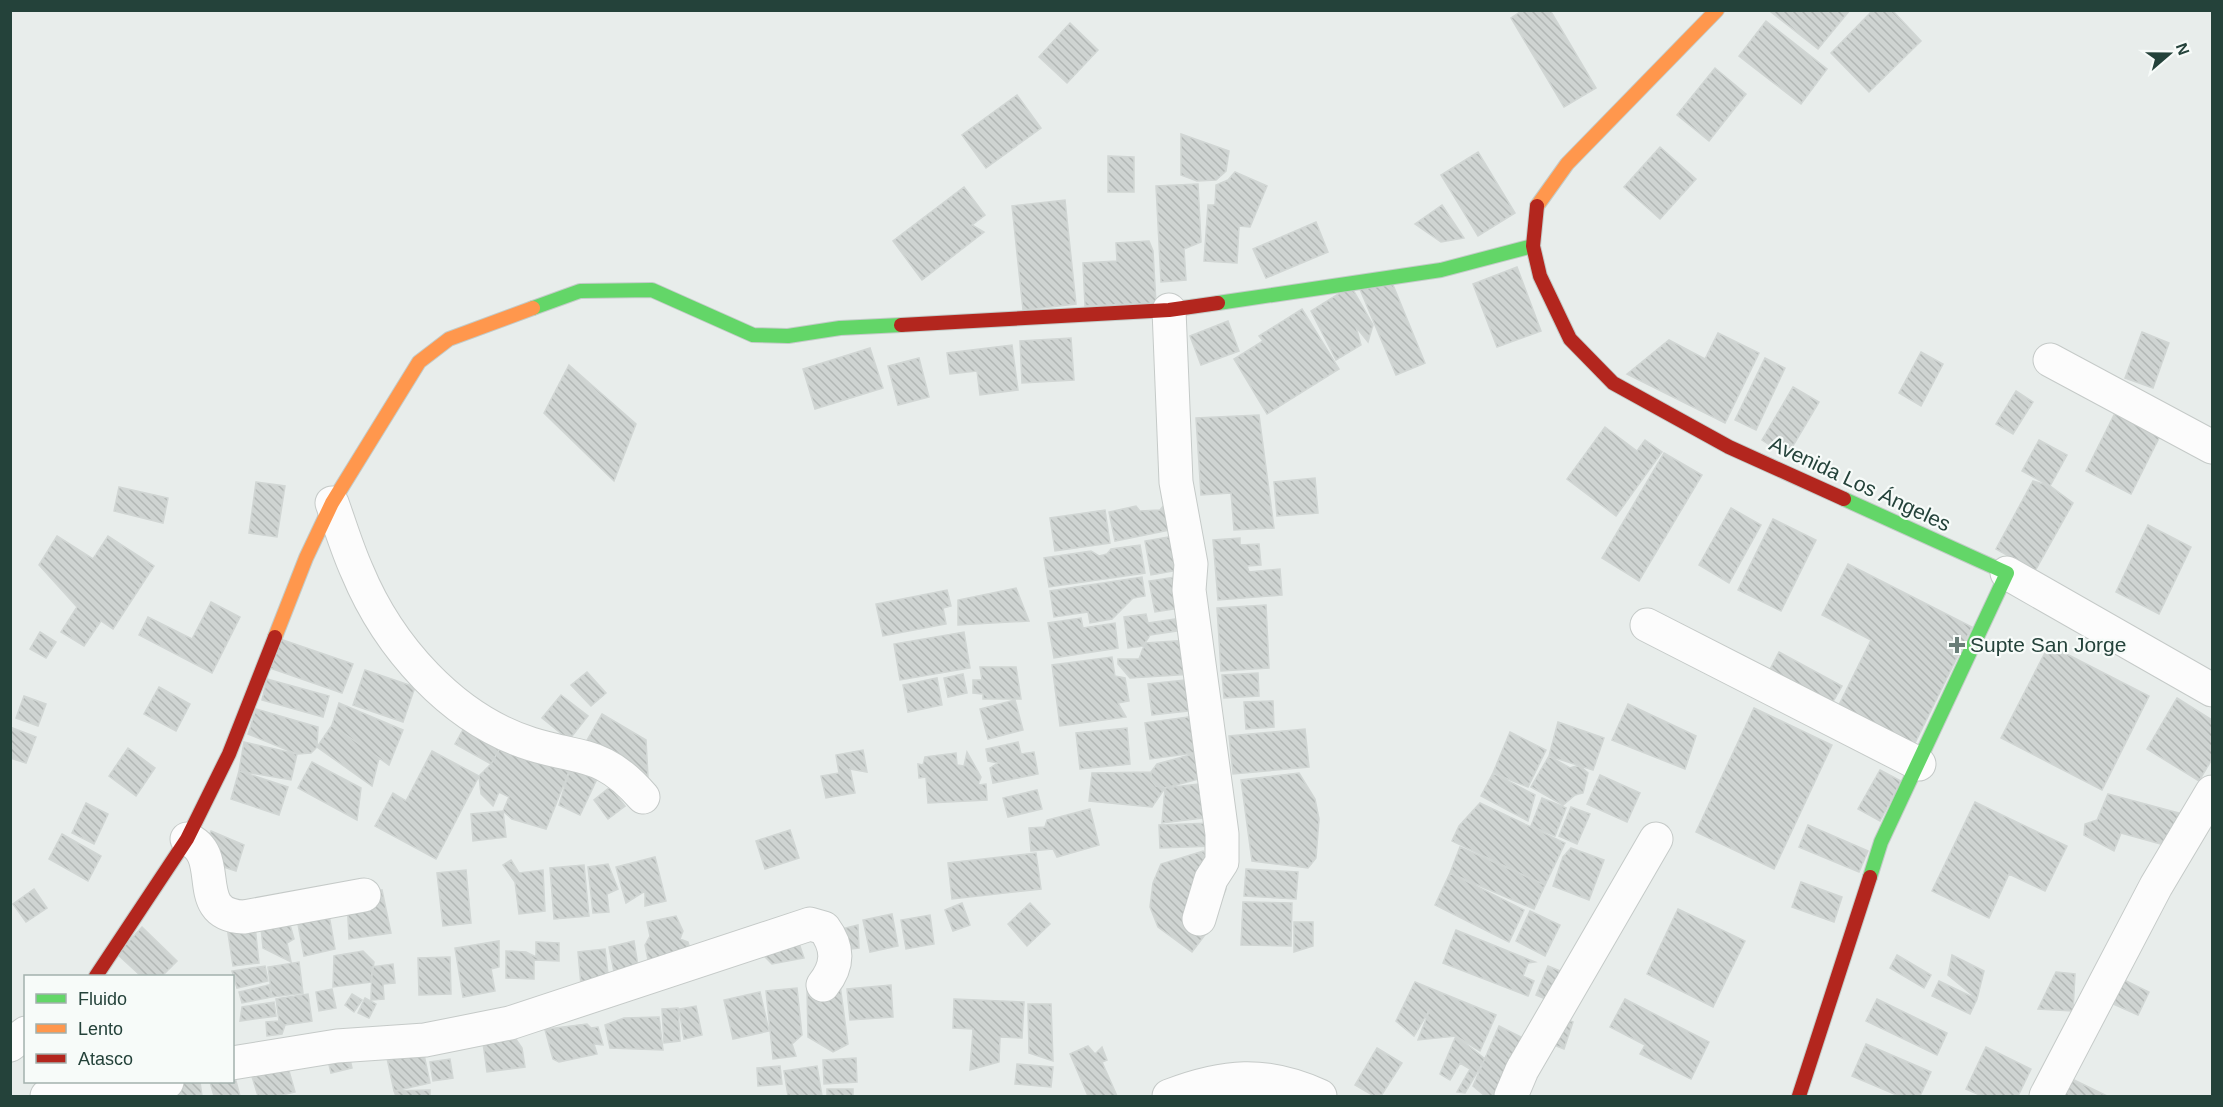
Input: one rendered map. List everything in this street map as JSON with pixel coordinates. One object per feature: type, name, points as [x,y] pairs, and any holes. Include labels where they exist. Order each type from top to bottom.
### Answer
[{"type":"street","name":"Avenida Los Ángeles","points":[[1717,10],[1568,164],[1537,204],[1533,246],[1540,276],[1570,339],[1613,383],[1729,447],[2007,573]]},
{"type":"street","points":[[97,975],[187,839],[229,754],[306,558],[332,502],[419,362],[449,339],[580,291],[652,290],[753,334],[788,336],[840,328],[1169,310],[1441,270],[1533,246]]},
{"type":"street","points":[[1169,310],[1176,482],[1190,554],[1189,590],[1214,755],[1217,805],[1222,834],[1222,862],[1211,879],[1199,919]]},
{"type":"street","points":[[2050,360],[2212,447]]},
{"type":"street","points":[[332,502],[369,596],[398,642],[434,684],[478,720],[504,734],[531,744],[580,754],[599,761],[616,771],[643,797]]},
{"type":"street","points":[[1799,1096],[1881,842],[2007,573],[2212,690]]},
{"type":"street","points":[[1647,625],[1919,764]]},
{"type":"street","points":[[2046,1096],[2157,886],[2212,792]]},
{"type":"street","points":[[187,839],[194,842],[205,855],[210,896],[215,905],[229,915],[244,917],[364,895]]},
{"type":"street","points":[[1511,1096],[1522,1070],[1656,839]]},
{"type":"street","points":[[234,1063],[337,1046],[425,1040],[510,1023],[810,924],[824,928],[833,944],[834,965],[823,985]]},
{"type":"street","points":[[10,1045],[24,1034]]},
{"type":"street","points":[[1169,1096],[1200,1084],[1245,1078],[1286,1083],[1320,1096]]},
{"type":"street","points":[[47,1096],[121,1091],[162,1083]]},
{"type":"building","points":[[1523,10],[1550,10],[1596,88],[1564,107],[1511,18]]},
{"type":"building","points":[[1772,10],[1850,10],[1818,49],[1771,12]]},
{"type":"building","points":[[1873,10],[1892,10],[1921,41],[1869,92],[1831,53]]},
{"type":"building","points":[[1766,21],[1827,69],[1801,104],[1739,56]]},
{"type":"building","points":[[1070,23],[1098,50],[1067,83],[1039,57]]},
{"type":"building","points":[[1715,68],[1746,94],[1709,141],[1677,115]]},
{"type":"building","points":[[1017,95],[1041,128],[986,168],[962,135]]},
{"type":"building","points":[[1181,134],[1229,151],[1226,171],[1216,180],[1197,181],[1181,175]]},
{"type":"building","points":[[1660,147],[1696,179],[1660,219],[1624,187]]},
{"type":"building","points":[[1478,152],[1515,213],[1478,236],[1441,175]]},
{"type":"building","points":[[1108,156],[1134,157],[1134,192],[1108,192]]},
{"type":"building","points":[[1235,172],[1267,186],[1250,227],[1239,226],[1237,263],[1204,261],[1208,205],[1215,205],[1216,185],[1228,180]]},
{"type":"building","points":[[1198,184],[1201,242],[1184,249],[1186,280],[1161,282],[1156,186]]},
{"type":"building","points":[[964,187],[985,215],[972,225],[984,232],[922,280],[893,241]]},
{"type":"building","points":[[1065,200],[1076,304],[1023,310],[1012,206]]},
{"type":"building","points":[[1442,205],[1464,238],[1441,242],[1415,224]]},
{"type":"building","points":[[1316,222],[1328,252],[1266,278],[1253,249]]},
{"type":"building","points":[[1149,241],[1153,251],[1156,303],[1085,306],[1083,263],[1117,261],[1116,243]]},
{"type":"building","points":[[1517,267],[1541,331],[1497,347],[1473,284]]},
{"type":"building","points":[[1389,275],[1425,363],[1396,375],[1359,287]]},
{"type":"building","points":[[1351,286],[1373,325],[1368,342],[1356,327],[1361,345],[1336,360],[1311,311]]},
{"type":"building","points":[[1302,309],[1339,369],[1267,414],[1234,359],[1263,341],[1259,336]]},
{"type":"building","points":[[1228,321],[1239,351],[1201,365],[1190,336]]},
{"type":"building","points":[[2142,332],[2169,343],[2153,388],[2125,378]]},
{"type":"building","points":[[1718,333],[1759,353],[1725,423],[1627,374],[1669,340],[1705,359]]},
{"type":"building","points":[[1071,338],[1074,380],[1022,383],[1020,341]]},
{"type":"building","points":[[1012,345],[1018,390],[980,395],[977,371],[950,374],[947,353]]},
{"type":"building","points":[[870,348],[883,388],[815,409],[803,369]]},
{"type":"building","points":[[1921,352],[1943,364],[1921,406],[1899,393]]},
{"type":"building","points":[[919,358],[929,397],[898,405],[888,366]]},
{"type":"building","points":[[1765,358],[1785,368],[1756,430],[1735,420]]},
{"type":"building","points":[[569,365],[636,424],[614,481],[544,413]]},
{"type":"building","points":[[1793,387],[1819,402],[1787,456],[1762,440]]},
{"type":"building","points":[[2016,391],[2033,402],[2013,434],[1996,424]]},
{"type":"building","points":[[2118,407],[2163,430],[2131,494],[2086,471]]},
{"type":"building","points":[[1259,415],[1274,528],[1234,530],[1231,493],[1201,495],[1196,418]]},
{"type":"building","points":[[1605,427],[1637,451],[1645,440],[1662,452],[1616,516],[1567,479]]},
{"type":"building","points":[[2039,440],[2067,455],[2050,486],[2022,471]]},
{"type":"building","points":[[1664,453],[1702,475],[1639,581],[1602,558]]},
{"type":"building","points":[[1315,478],[1318,513],[1277,516],[1274,482]]},
{"type":"building","points":[[2033,481],[2050,486],[2073,503],[2035,571],[1996,549]]},
{"type":"building","points":[[256,482],[285,486],[277,537],[249,533]]},
{"type":"building","points":[[119,487],[168,498],[163,523],[114,511]]},
{"type":"building","points":[[1169,499],[1175,529],[1115,541],[1109,512],[1136,506],[1140,511],[1160,510]]},
{"type":"building","points":[[1731,508],[1761,525],[1729,583],[1699,565]]},
{"type":"building","points":[[1105,510],[1110,543],[1055,551],[1050,518]]},
{"type":"building","points":[[1773,519],[1816,540],[1781,611],[1738,590]]},
{"type":"building","points":[[2148,525],[2191,547],[2159,614],[2116,592]]},
{"type":"building","points":[[1179,535],[1185,569],[1151,575],[1145,541]]},
{"type":"building","points":[[57,536],[93,559],[108,536],[154,566],[113,629],[101,621],[84,646],[61,632],[77,607],[39,565]]},
{"type":"building","points":[[1240,538],[1240,545],[1259,544],[1261,565],[1247,566],[1249,572],[1280,569],[1282,595],[1218,600],[1213,540]]},
{"type":"building","points":[[1140,545],[1145,573],[1049,587],[1044,558],[1091,551],[1099,556],[1107,554],[1111,549]]},
{"type":"building","points":[[1848,564],[1972,627],[1912,749],[1836,711],[1871,640],[1822,615]]},
{"type":"building","points":[[1142,577],[1145,596],[1133,598],[1112,619],[1090,623],[1088,612],[1054,617],[1050,591]]},
{"type":"building","points":[[1175,577],[1181,608],[1155,612],[1149,581]]},
{"type":"building","points":[[1016,588],[1029,621],[958,625],[958,600]]},
{"type":"building","points":[[947,590],[951,606],[943,608],[946,624],[883,636],[876,604]]},
{"type":"building","points":[[211,602],[240,617],[212,673],[139,635],[148,617],[192,639]]},
{"type":"building","points":[[1266,605],[1269,668],[1221,671],[1217,608]]},
{"type":"building","points":[[1146,614],[1148,623],[1181,618],[1183,630],[1150,635],[1143,646],[1128,648],[1124,617]]},
{"type":"building","points":[[1081,618],[1083,628],[1115,623],[1118,648],[1054,658],[1048,623]]},
{"type":"building","points":[[40,632],[56,642],[46,658],[30,649]]},
{"type":"building","points":[[964,632],[970,668],[900,680],[894,644]]},
{"type":"building","points":[[280,639],[353,664],[342,693],[270,668]]},
{"type":"building","points":[[1190,640],[1193,674],[1130,678],[1118,664],[1118,659],[1139,659],[1145,643]]},
{"type":"building","points":[[2049,645],[2149,696],[2102,790],[2001,738]]},
{"type":"building","points":[[1779,652],[1842,686],[1827,712],[1765,679]]},
{"type":"building","points":[[1112,657],[1115,676],[1125,678],[1129,701],[1118,703],[1126,717],[1060,726],[1052,665]]},
{"type":"building","points":[[980,667],[1016,667],[1021,699],[983,699],[983,694],[973,693],[973,680],[982,680]]},
{"type":"building","points":[[365,670],[415,687],[403,722],[353,705]]},
{"type":"building","points":[[587,672],[606,693],[591,706],[571,685]]},
{"type":"building","points":[[1258,673],[1259,696],[1224,698],[1222,675]]},
{"type":"building","points":[[963,674],[967,693],[948,697],[944,678]]},
{"type":"building","points":[[937,678],[942,705],[908,712],[903,685]]},
{"type":"building","points":[[267,679],[329,696],[323,717],[262,700]]},
{"type":"building","points":[[1194,679],[1197,710],[1152,715],[1148,684]]},
{"type":"building","points":[[159,687],[190,704],[176,731],[144,714]]},
{"type":"building","points":[[561,695],[588,716],[569,740],[542,718]]},
{"type":"building","points":[[24,696],[46,704],[38,726],[16,718]]},
{"type":"building","points":[[2177,698],[2212,720],[2212,759],[2199,781],[2147,749]]},
{"type":"building","points":[[1015,700],[1023,730],[988,739],[980,709]]},
{"type":"building","points":[[1273,701],[1274,727],[1246,729],[1244,702]]},
{"type":"building","points":[[339,703],[403,730],[389,765],[332,725]]},
{"type":"building","points":[[1628,704],[1696,736],[1685,769],[1612,740]]},
{"type":"building","points":[[1754,708],[1832,745],[1774,869],[1696,832]]},
{"type":"building","points":[[256,709],[318,727],[317,747],[311,753],[297,754],[248,734]]},
{"type":"building","points":[[602,714],[646,740],[648,777],[586,742]]},
{"type":"building","points":[[1195,716],[1201,752],[1150,759],[1145,723]]},
{"type":"building","points":[[469,719],[505,739],[491,764],[455,744]]},
{"type":"building","points":[[1558,722],[1604,738],[1593,770],[1549,756]]},
{"type":"building","points":[[332,725],[379,758],[372,786],[317,747]]},
{"type":"building","points":[[10,727],[36,737],[26,763],[10,758]]},
{"type":"building","points":[[1127,728],[1130,764],[1080,769],[1076,733]]},
{"type":"building","points":[[1305,729],[1309,767],[1233,774],[1229,736]]},
{"type":"building","points":[[1510,732],[1546,750],[1528,787],[1493,773]]},
{"type":"building","points":[[505,739],[570,769],[546,829],[512,819],[503,811],[509,797],[499,792],[493,806],[481,794],[479,776],[491,764]]},
{"type":"building","points":[[244,742],[297,754],[291,780],[239,771]]},
{"type":"building","points":[[1018,742],[1021,754],[1034,752],[1038,774],[993,783],[990,768],[998,763],[988,761],[986,749]]},
{"type":"building","points":[[128,748],[155,768],[136,796],[109,776]]},
{"type":"building","points":[[863,750],[867,772],[850,769],[855,793],[826,798],[821,776],[839,773],[836,755]]},
{"type":"building","points":[[432,751],[479,776],[436,859],[375,826],[393,793],[406,801]]},
{"type":"building","points":[[967,752],[981,777],[978,785],[986,784],[987,800],[928,803],[926,777],[919,778],[918,764],[923,765],[925,757],[956,753],[957,765],[964,766]]},
{"type":"building","points":[[1201,752],[1206,777],[1165,788],[1156,786],[1151,780],[1151,772],[1157,764]]},
{"type":"building","points":[[1549,756],[1570,768],[1579,765],[1588,773],[1583,793],[1575,795],[1563,805],[1531,787]]},
{"type":"building","points":[[312,762],[361,788],[357,820],[298,788]]},
{"type":"building","points":[[570,769],[597,779],[580,815],[559,805]]},
{"type":"building","points":[[1880,770],[1901,781],[1880,821],[1858,809]]},
{"type":"building","points":[[239,771],[288,787],[279,815],[231,799]]},
{"type":"building","points":[[1151,772],[1151,780],[1165,788],[1152,807],[1089,801],[1092,773]]},
{"type":"building","points":[[1299,773],[1315,799],[1319,819],[1316,858],[1308,868],[1252,861],[1241,780]]},
{"type":"building","points":[[1493,773],[1535,795],[1528,821],[1481,796]]},
{"type":"building","points":[[1600,775],[1640,793],[1627,822],[1587,804]]},
{"type":"building","points":[[1207,783],[1211,817],[1162,823],[1165,788]]},
{"type":"building","points":[[610,787],[625,806],[608,819],[594,800]]},
{"type":"building","points":[[1037,790],[1042,809],[1008,817],[1003,798]]},
{"type":"building","points":[[2108,794],[2179,813],[2168,846],[2121,833],[2114,851],[2084,835],[2085,824],[2097,820]]},
{"type":"building","points":[[1542,798],[1566,808],[1555,836],[1531,826]]},
{"type":"building","points":[[1975,802],[2067,846],[2045,891],[2009,874],[1989,918],[1932,891]]},
{"type":"building","points":[[86,803],[108,814],[94,844],[72,833]]},
{"type":"building","points":[[1480,803],[1565,843],[1545,885],[1452,841],[1459,826]]},
{"type":"building","points":[[1571,807],[1590,814],[1577,844],[1559,836]]},
{"type":"building","points":[[1090,809],[1099,845],[1057,857],[1053,849],[1031,851],[1029,828],[1045,827],[1047,820]]},
{"type":"building","points":[[503,811],[506,837],[473,841],[471,814]]},
{"type":"building","points":[[1212,823],[1213,846],[1160,848],[1159,825]]},
{"type":"building","points":[[1808,825],[1868,851],[1859,872],[1799,847]]},
{"type":"building","points":[[790,830],[799,858],[765,869],[756,841]]},
{"type":"building","points":[[211,831],[244,845],[236,871],[199,859]]},
{"type":"building","points":[[62,834],[101,856],[88,881],[49,859]]},
{"type":"building","points":[[1460,847],[1545,885],[1534,909],[1450,873]]},
{"type":"building","points":[[1571,848],[1604,860],[1589,900],[1553,886],[1563,857]]},
{"type":"building","points":[[1203,851],[1219,866],[1226,889],[1211,927],[1192,952],[1158,927],[1150,907],[1153,883],[1161,864]]},
{"type":"building","points":[[1036,853],[1041,889],[952,899],[948,863]]},
{"type":"building","points":[[655,857],[666,901],[645,906],[645,891],[626,903],[616,867]]},
{"type":"building","points":[[511,860],[519,873],[543,870],[545,911],[519,914],[515,882],[503,865]]},
{"type":"building","points":[[608,864],[618,889],[607,894],[609,912],[593,913],[588,867]]},
{"type":"building","points":[[584,865],[589,916],[554,919],[550,868]]},
{"type":"building","points":[[1246,869],[1298,872],[1296,899],[1244,896]]},
{"type":"building","points":[[466,870],[471,923],[443,926],[437,873]]},
{"type":"building","points":[[1450,873],[1524,910],[1509,942],[1435,905]]},
{"type":"building","points":[[1801,882],[1842,897],[1834,922],[1792,907]]},
{"type":"building","points":[[34,889],[47,908],[26,922],[13,904]]},
{"type":"building","points":[[382,890],[391,933],[349,939],[347,898]]},
{"type":"building","points":[[326,898],[335,949],[304,956],[294,903]]},
{"type":"building","points":[[1243,902],[1292,903],[1291,946],[1241,945]]},
{"type":"building","points":[[962,903],[970,925],[953,931],[945,910]]},
{"type":"building","points":[[1030,903],[1050,924],[1027,946],[1008,924]]},
{"type":"building","points":[[259,907],[285,907],[294,939],[287,943],[291,962],[263,948]]},
{"type":"building","points":[[253,908],[259,963],[233,966],[225,914]]},
{"type":"building","points":[[1678,909],[1745,941],[1713,1007],[1647,974]]},
{"type":"building","points":[[1530,911],[1560,925],[1545,956],[1516,941]]},
{"type":"building","points":[[892,914],[898,946],[870,952],[863,920]]},
{"type":"building","points":[[930,915],[934,944],[906,949],[901,920]]},
{"type":"building","points":[[676,916],[683,931],[680,939],[688,942],[697,974],[653,984],[645,945],[650,936],[647,922]]},
{"type":"building","points":[[790,917],[804,958],[772,964],[764,956]]},
{"type":"building","points":[[1294,922],[1313,922],[1313,946],[1294,952]]},
{"type":"building","points":[[858,925],[859,948],[832,951],[829,932]]},
{"type":"building","points":[[142,927],[177,961],[163,975],[140,975],[117,954]]},
{"type":"building","points":[[1456,930],[1535,962],[1528,963],[1523,976],[1534,981],[1528,996],[1443,963]]},
{"type":"building","points":[[499,941],[499,967],[491,969],[495,991],[463,997],[455,948]]},
{"type":"building","points":[[634,941],[640,978],[616,982],[609,947]]},
{"type":"building","points":[[536,942],[559,943],[559,961],[534,960],[534,979],[506,978],[506,951],[526,952],[536,957]]},
{"type":"building","points":[[605,949],[609,982],[581,985],[578,952]]},
{"type":"building","points":[[363,951],[374,962],[371,982],[333,987],[334,956]]},
{"type":"building","points":[[1897,955],[1931,975],[1924,988],[1890,968]]},
{"type":"building","points":[[1952,955],[1984,971],[1977,999],[1948,975]]},
{"type":"building","points":[[450,957],[451,994],[419,995],[418,958]]},
{"type":"building","points":[[299,962],[303,993],[272,997],[268,967]]},
{"type":"building","points":[[393,964],[395,983],[383,984],[384,999],[371,1000],[372,967]]},
{"type":"building","points":[[265,966],[268,981],[237,988],[232,971]]},
{"type":"building","points":[[1548,966],[1582,980],[1570,1009],[1536,995]]},
{"type":"building","points":[[2056,972],[2075,974],[2073,1011],[2038,1009]]},
{"type":"building","points":[[2120,978],[2149,992],[2138,1015],[2109,1002]]},
{"type":"building","points":[[1939,981],[1977,999],[1970,1014],[1932,996]]},
{"type":"building","points":[[1415,982],[1496,1015],[1480,1051],[1456,1036],[1418,1040],[1430,1009],[1414,1036],[1396,1021]]},
{"type":"building","points":[[269,985],[272,997],[242,1003],[239,992]]},
{"type":"building","points":[[840,985],[848,1044],[833,1052],[808,1037],[807,988]]},
{"type":"building","points":[[891,985],[893,1017],[850,1020],[847,989]]},
{"type":"building","points":[[797,988],[802,1035],[792,1044],[796,1056],[773,1059],[766,991]]},
{"type":"building","points":[[332,989],[336,1008],[319,1011],[316,992]]},
{"type":"building","points":[[760,992],[769,1031],[733,1039],[724,1000]]},
{"type":"building","points":[[308,994],[312,1021],[285,1025],[282,1034],[267,1036],[266,1022],[279,1021],[276,999]]},
{"type":"building","points":[[352,994],[362,1000],[354,1012],[345,1005]]},
{"type":"building","points":[[365,998],[376,1004],[369,1018],[358,1013]]},
{"type":"building","points":[[954,999],[1024,1002],[1022,1038],[1000,1037],[999,1062],[970,1070],[973,1029],[953,1028]]},
{"type":"building","points":[[1625,999],[1709,1042],[1691,1079],[1640,1054],[1645,1045],[1610,1027]]},
{"type":"building","points":[[1877,999],[1947,1033],[1937,1055],[1866,1021]]},
{"type":"building","points":[[274,1002],[276,1016],[240,1021],[242,1007]]},
{"type":"building","points":[[1028,1004],[1051,1004],[1053,1061],[1029,1053]]},
{"type":"building","points":[[696,1006],[702,1035],[684,1039],[679,1009]]},
{"type":"building","points":[[678,1008],[680,1041],[664,1043],[662,1009]]},
{"type":"building","points":[[1548,1013],[1573,1022],[1564,1049],[1539,1039]]},
{"type":"building","points":[[659,1017],[663,1050],[610,1048],[605,1025],[624,1018]]},
{"type":"building","points":[[587,1024],[591,1028],[598,1027],[603,1045],[594,1044],[597,1054],[559,1062],[553,1059],[544,1026],[547,1029]]},
{"type":"building","points":[[1499,1026],[1529,1041],[1512,1087],[1529,1096],[1485,1096],[1473,1086]]},
{"type":"building","points":[[511,1032],[522,1048],[525,1067],[487,1072],[482,1036]]},
{"type":"building","points":[[1456,1036],[1485,1059],[1465,1093],[1457,1092],[1470,1069],[1460,1063],[1450,1080],[1440,1074]]},
{"type":"building","points":[[1866,1044],[1931,1072],[1920,1096],[1899,1096],[1852,1076]]},
{"type":"building","points":[[1088,1046],[1095,1054],[1102,1047],[1107,1060],[1102,1062],[1117,1096],[1088,1096],[1070,1054]]},
{"type":"building","points":[[347,1047],[352,1068],[331,1073],[326,1052]]},
{"type":"building","points":[[1986,1047],[2031,1069],[2018,1096],[1982,1096],[1966,1089]]},
{"type":"building","points":[[1377,1048],[1402,1063],[1381,1096],[1374,1096],[1355,1085]]},
{"type":"building","points":[[423,1050],[430,1083],[394,1091],[387,1058]]},
{"type":"building","points":[[285,1057],[295,1092],[278,1096],[258,1096],[249,1067]]},
{"type":"building","points":[[856,1058],[857,1082],[824,1084],[823,1060]]},
{"type":"building","points":[[450,1059],[453,1078],[433,1081],[430,1062]]},
{"type":"building","points":[[1017,1064],[1053,1067],[1051,1087],[1015,1084]]},
{"type":"building","points":[[780,1066],[782,1084],[758,1086],[757,1068]]},
{"type":"building","points":[[817,1066],[822,1096],[788,1096],[784,1071]]},
{"type":"building","points":[[234,1074],[240,1096],[214,1096],[210,1083],[234,1083]]},
{"type":"building","points":[[2072,1079],[2107,1096],[2063,1096]]},
{"type":"building","points":[[177,1083],[200,1083],[202,1096],[162,1096]]},
{"type":"building","points":[[827,1089],[853,1089],[853,1096],[827,1096]]},
{"type":"building","points":[[430,1090],[430,1096],[396,1096],[394,1091]]},
{"type":"traffic: fast","points":[[1218,303],[1441,270],[1533,246]]},
{"type":"traffic: fast","points":[[533,308],[580,291],[652,290],[753,335],[788,336],[840,328],[901,325]]},
{"type":"traffic: fast","points":[[1844,499],[2007,573],[1881,842],[1870,877]]},
{"type":"traffic: slow","points":[[1537,206],[1567,164],[1717,10]]},
{"type":"traffic: slow","points":[[275,637],[306,558],[332,503],[419,362],[449,339],[533,308]]},
{"type":"traffic: jam","points":[[1537,206],[1533,246],[1540,276],[1570,339],[1613,383],[1729,447],[1844,499]]},
{"type":"traffic: jam","points":[[901,325],[1169,310],[1218,303]]},
{"type":"traffic: jam","points":[[97,975],[187,839],[229,754],[275,637]]},
{"type":"traffic: jam","points":[[1799,1096],[1870,877]]},
{"type":"place","name":"Supte San Jorge","points":[[1957,645]]}]
